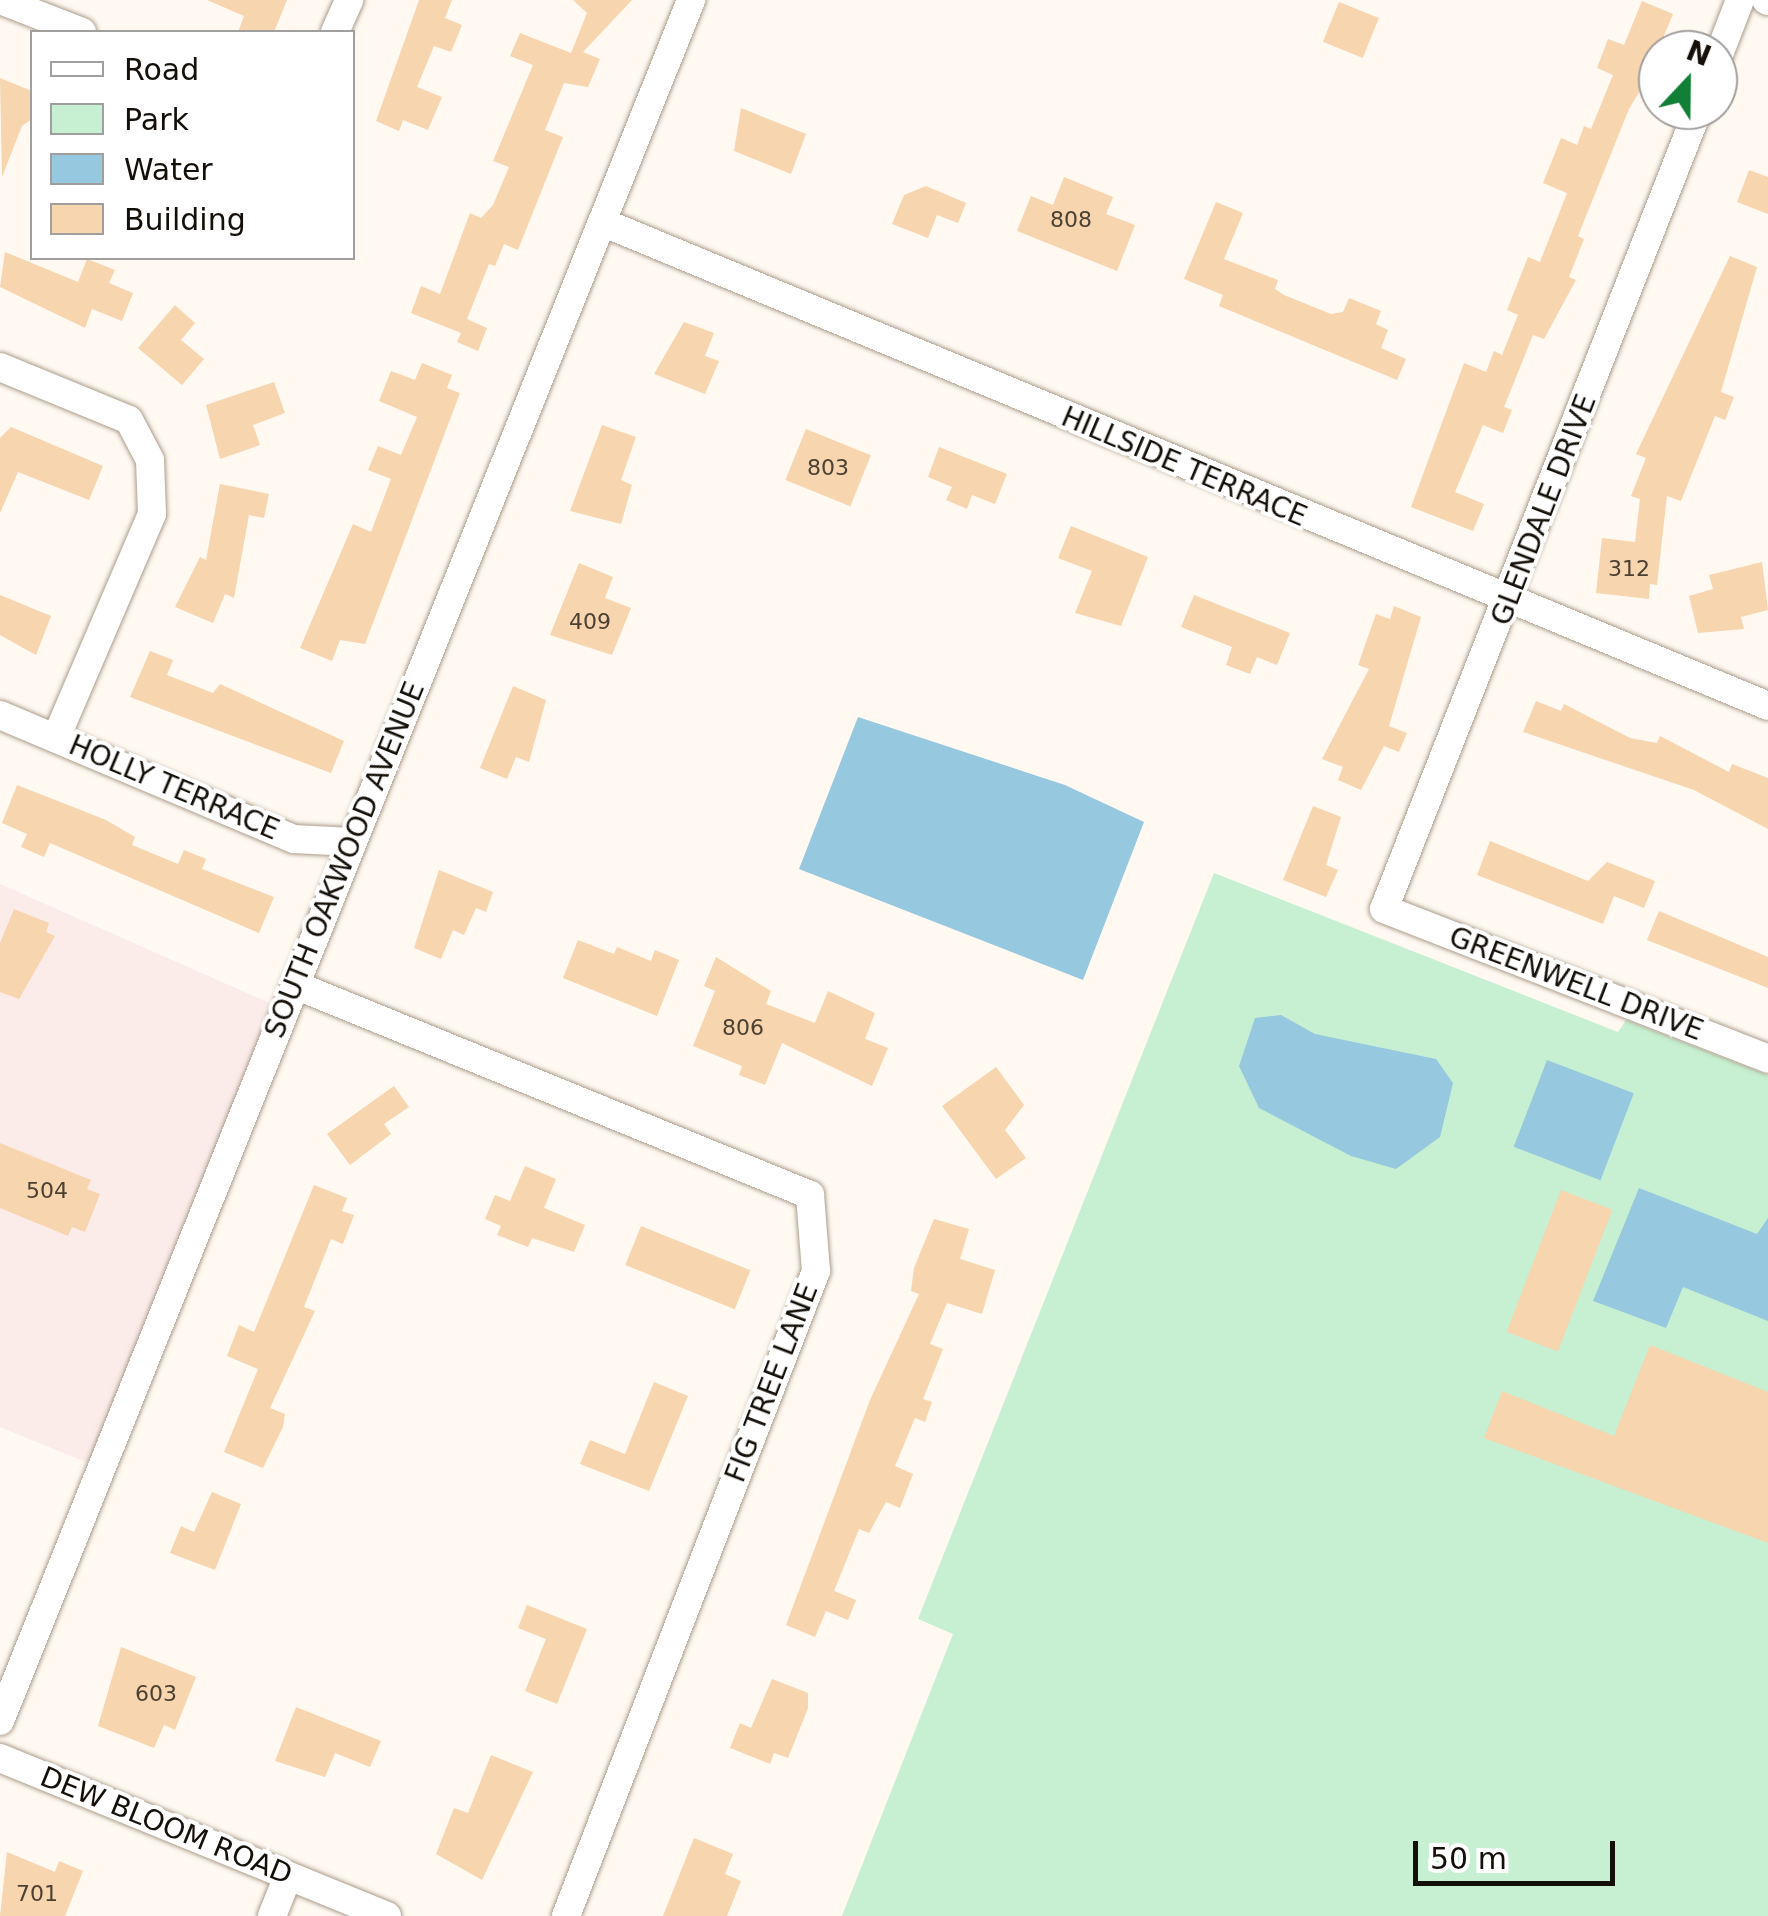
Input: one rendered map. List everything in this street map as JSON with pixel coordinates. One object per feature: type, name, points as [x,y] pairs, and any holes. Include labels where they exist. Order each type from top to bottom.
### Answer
[{"type":"street","points":[[0,0],[77,30]]},
{"type":"street","points":[[337,30],[349,0]]},
{"type":"street","name":"SOUTH OAKWOOD AVENUE","points":[[0,1721],[690,0]]},
{"type":"street","points":[[1728,30],[1740,0]]},
{"type":"street","name":"GLENDALE DRIVE","points":[[1384,909],[1508,604],[1690,130]]},
{"type":"street","name":"HILLSIDE TERRACE","points":[[602,222],[1508,604],[1768,706]]},
{"type":"street","points":[[0,367],[129,420],[150,460],[152,514],[56,738]]},
{"type":"street","name":"HOLLY TERRACE","points":[[0,715],[294,838],[352,842]]},
{"type":"street","name":"GREENWELL DRIVE","points":[[1384,909],[1768,1058]]},
{"type":"street","name":"FIG TREE LANE","points":[[294,985],[810,1195],[816,1271],[566,1916]]},
{"type":"street","name":"DEW BLOOM ROAD","points":[[0,1758],[386,1916]]},
{"type":"street","points":[[272,1916],[288,1876]]},
{"type":"shaded area","points":[[0,884],[272,1004],[88,1463],[0,1427]]},
{"type":"green space","points":[[1214,873],[1618,1032],[1626,1020],[1768,1075],[1768,1916],[842,1916],[953,1634],[918,1619]]},
{"type":"water","points":[[858,717],[1065,785],[1144,822],[1083,980],[799,869]]},
{"type":"water","points":[[1281,1015],[1315,1034],[1436,1059],[1453,1083],[1440,1137],[1396,1169],[1351,1156],[1259,1108],[1239,1066],[1255,1018]]},
{"type":"water","points":[[1547,1060],[1634,1093],[1600,1180],[1514,1147]]},
{"type":"water","points":[[1639,1188],[1757,1234],[1768,1218],[1768,1321],[1683,1287],[1666,1328],[1593,1301]]},
{"type":"building","points":[[207,0],[287,0],[275,30],[239,30],[244,16]]},
{"type":"building","points":[[419,0],[452,0],[445,18],[462,25],[451,52],[434,46],[417,87],[442,97],[428,130],[403,120],[399,131],[376,121]]},
{"type":"building","points":[[573,0],[632,0],[583,52],[600,59],[588,87],[564,83],[545,130],[563,137],[518,250],[504,244],[495,266],[489,264],[467,319],[487,328],[478,351],[457,342],[461,333],[411,313],[421,286],[440,294],[470,213],[481,218],[493,205],[509,167],[493,161],[533,65],[510,56],[520,33],[571,53],[587,13]]},
{"type":"building","points":[[1642,1],[1673,14],[1666,30],[1638,30],[1638,94],[1578,236],[1584,239],[1569,277],[1576,280],[1544,339],[1533,335],[1504,407],[1512,410],[1503,433],[1483,425],[1455,492],[1484,504],[1473,531],[1411,507],[1464,363],[1486,372],[1494,351],[1502,355],[1518,315],[1507,310],[1528,257],[1540,262],[1567,193],[1543,183],[1561,138],[1577,145],[1584,126],[1591,129],[1613,75],[1597,68],[1608,39],[1624,45]]},
{"type":"building","points":[[1339,2],[1379,18],[1363,58],[1323,42]]},
{"type":"building","points":[[0,78],[30,90],[30,120],[22,126],[2,177]]},
{"type":"building","points":[[741,108],[806,134],[791,174],[734,151]]},
{"type":"building","points":[[1749,170],[1768,177],[1768,214],[1737,202]]},
{"type":"building","points":[[1064,177],[1113,197],[1106,214],[1135,225],[1117,271],[1017,231],[1031,196],[1053,205]]},
{"type":"building","points":[[926,186],[966,203],[958,223],[937,215],[928,238],[892,224],[904,195]]},
{"type":"building","points":[[1216,202],[1243,213],[1224,259],[1278,280],[1275,289],[1284,295],[1331,314],[1343,312],[1349,298],[1381,311],[1376,324],[1388,330],[1381,348],[1406,359],[1397,380],[1219,306],[1223,295],[1184,279]]},
{"type":"building","points":[[5,252],[78,282],[90,260],[115,270],[109,283],[133,293],[122,321],[92,309],[85,328],[0,287]]},
{"type":"building","points":[[1730,256],[1757,267],[1721,392],[1734,397],[1725,420],[1715,416],[1681,501],[1667,496],[1657,585],[1650,584],[1649,599],[1596,593],[1602,538],[1635,542],[1640,499],[1631,496],[1646,458],[1636,454]]},
{"type":"building","points":[[175,305],[195,323],[181,340],[204,359],[182,385],[138,348]]},
{"type":"building","points":[[684,322],[714,333],[705,356],[719,361],[705,394],[654,374]]},
{"type":"building","points":[[422,363],[452,375],[447,388],[460,393],[365,644],[340,640],[332,661],[300,648],[353,524],[371,532],[391,479],[368,470],[378,446],[401,455],[417,417],[379,401],[391,371],[415,380]]},
{"type":"building","points":[[274,382],[285,413],[253,425],[260,445],[220,459],[206,405]]},
{"type":"building","points":[[602,425],[636,437],[621,480],[632,485],[621,524],[570,511]]},
{"type":"building","points":[[11,427],[103,466],[89,500],[18,472],[0,513],[0,438]]},
{"type":"building","points":[[806,429],[871,455],[850,506],[785,480]]},
{"type":"building","points":[[939,447],[1007,474],[995,504],[972,495],[967,509],[946,500],[952,487],[928,477]]},
{"type":"building","points":[[220,484],[269,494],[264,518],[249,515],[234,598],[225,594],[213,623],[175,607],[200,557],[206,560]]},
{"type":"building","points":[[1071,526],[1148,557],[1121,626],[1075,613],[1092,571],[1058,558]]},
{"type":"building","points":[[1762,562],[1768,610],[1741,617],[1744,629],[1698,633],[1689,596],[1713,589],[1709,575]]},
{"type":"building","points":[[579,563],[613,577],[605,598],[631,608],[612,655],[550,635]]},
{"type":"building","points":[[0,595],[51,616],[36,655],[0,635]]},
{"type":"building","points":[[1194,595],[1290,633],[1277,665],[1257,657],[1250,674],[1226,665],[1232,647],[1181,627]]},
{"type":"building","points":[[1394,606],[1421,617],[1389,726],[1407,733],[1399,752],[1384,746],[1361,790],[1338,780],[1343,767],[1322,759],[1369,669],[1358,665],[1376,614],[1390,619]]},
{"type":"building","points":[[150,651],[173,660],[167,675],[213,693],[220,684],[344,741],[331,773],[130,697]]},
{"type":"building","points":[[513,686],[546,700],[529,762],[516,757],[507,779],[480,768]]},
{"type":"building","points":[[1536,701],[1561,711],[1564,704],[1630,738],[1657,743],[1660,736],[1729,772],[1732,764],[1768,778],[1768,829],[1694,790],[1523,732]]},
{"type":"building","points":[[17,785],[106,820],[135,837],[132,845],[178,864],[184,850],[206,859],[202,869],[274,897],[259,933],[50,843],[44,857],[21,847],[27,834],[2,823]]},
{"type":"building","points":[[1313,806],[1341,817],[1326,865],[1338,870],[1326,897],[1283,880]]},
{"type":"building","points":[[1490,841],[1588,881],[1607,862],[1655,881],[1644,908],[1614,896],[1603,924],[1477,875]]},
{"type":"building","points":[[439,870],[493,892],[486,912],[476,908],[464,935],[453,930],[441,959],[414,948]]},
{"type":"building","points":[[14,909],[49,923],[46,932],[55,936],[19,999],[0,992],[0,943]]},
{"type":"building","points":[[1659,911],[1768,957],[1768,988],[1647,940]]},
{"type":"building","points":[[578,940],[614,954],[617,947],[651,961],[655,950],[679,960],[657,1016],[563,978]]},
{"type":"building","points":[[716,957],[771,991],[766,1004],[815,1023],[828,991],[875,1013],[865,1039],[888,1048],[872,1086],[782,1043],[765,1085],[739,1075],[742,1066],[693,1046],[715,991],[704,986]]},
{"type":"building","points":[[996,1067],[1024,1105],[1005,1130],[1026,1158],[996,1179],[942,1106]]},
{"type":"building","points":[[394,1086],[409,1107],[384,1124],[391,1134],[350,1165],[327,1134]]},
{"type":"building","points":[[0,1143],[91,1180],[87,1189],[100,1194],[85,1232],[72,1227],[68,1236],[0,1208]]},
{"type":"building","points":[[525,1166],[556,1179],[544,1208],[585,1225],[574,1252],[532,1238],[528,1247],[497,1235],[501,1226],[485,1219],[495,1195],[510,1201]]},
{"type":"building","points":[[314,1185],[347,1198],[342,1211],[354,1215],[343,1244],[331,1239],[304,1307],[315,1311],[270,1408],[285,1414],[283,1427],[263,1468],[224,1452],[258,1369],[227,1356],[239,1325],[254,1332]]},
{"type":"building","points":[[1561,1190],[1612,1210],[1558,1352],[1507,1332]]},
{"type":"building","points":[[934,1219],[969,1229],[960,1259],[995,1270],[982,1314],[947,1303],[930,1344],[943,1349],[923,1399],[932,1402],[925,1422],[915,1418],[895,1466],[913,1474],[900,1508],[886,1502],[869,1533],[859,1529],[834,1591],[856,1600],[848,1620],[826,1611],[815,1637],[786,1625],[870,1400],[919,1294],[911,1291],[914,1268]]},
{"type":"building","points":[[641,1226],[750,1270],[735,1309],[625,1265]]},
{"type":"building","points":[[1650,1345],[1768,1392],[1768,1543],[1484,1438],[1502,1391],[1614,1436]]},
{"type":"building","points":[[654,1382],[688,1396],[649,1491],[580,1464],[590,1440],[625,1454]]},
{"type":"building","points":[[212,1492],[241,1504],[215,1570],[170,1553],[181,1526],[194,1532]]},
{"type":"building","points":[[527,1605],[587,1629],[557,1704],[525,1691],[546,1639],[518,1628]]},
{"type":"building","points":[[121,1647],[196,1677],[175,1730],[164,1725],[154,1748],[98,1726]]},
{"type":"building","points":[[772,1679],[808,1693],[808,1708],[788,1758],[774,1753],[770,1764],[730,1748],[740,1723],[751,1728]]},
{"type":"building","points":[[296,1707],[381,1741],[370,1767],[335,1753],[325,1777],[275,1761]]},
{"type":"building","points":[[491,1755],[533,1772],[482,1880],[436,1854],[454,1808],[468,1813]]},
{"type":"building","points":[[694,1838],[733,1854],[725,1874],[741,1881],[727,1916],[663,1916]]},
{"type":"building","points":[[7,1852],[55,1872],[59,1861],[83,1871],[65,1916],[0,1916]]}]
